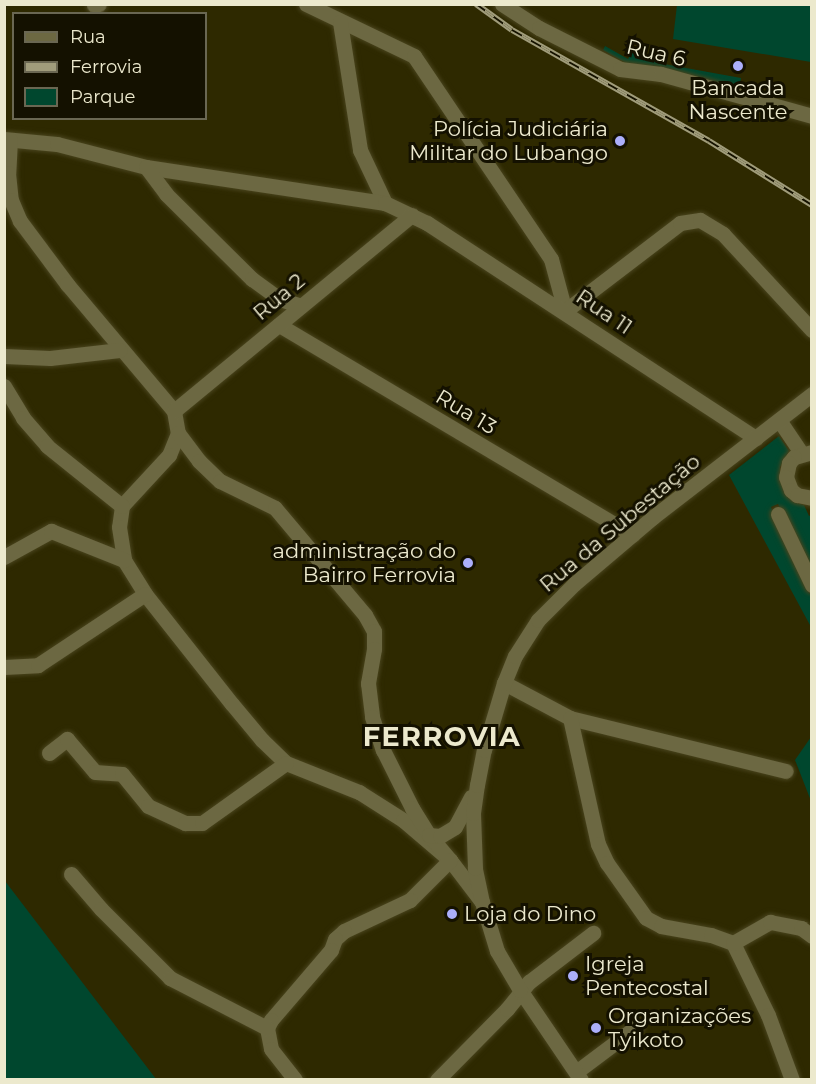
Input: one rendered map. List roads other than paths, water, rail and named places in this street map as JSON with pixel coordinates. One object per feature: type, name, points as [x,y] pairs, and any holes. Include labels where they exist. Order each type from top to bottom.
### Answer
[{"type":"street","points":[[306,4],[414,56],[552,259],[565,311],[680,224],[700,220],[723,234],[812,330]]},
{"type":"street","name":"Rua 6","points":[[502,4],[539,28],[620,69],[661,74],[812,116]]},
{"type":"street","points":[[340,22],[360,150],[386,203]]},
{"type":"street","points":[[7,139],[10,191],[20,221],[120,350],[174,411],[178,433],[199,461],[220,481],[275,508],[365,615],[374,631],[374,649],[368,683],[372,717],[383,750],[429,835],[482,902]]},
{"type":"street","name":"Rua 11","points":[[7,139],[57,144],[146,167],[386,203],[427,223],[565,311],[756,438]]},
{"type":"street","points":[[146,167],[166,194],[252,279],[280,299],[301,306]]},
{"type":"street","name":"Rua 2","points":[[174,411],[412,215]]},
{"type":"street","name":"Rua 13","points":[[279,325],[632,535]]},
{"type":"street","points":[[4,356],[50,358],[120,350]]},
{"type":"street","points":[[4,386],[23,418],[47,446],[122,506]]},
{"type":"street","name":"Rua da Subestação","points":[[579,1076],[520,990],[497,951],[482,902],[473,842],[477,785],[504,683],[515,656],[538,620],[574,584],[632,535],[812,394]]},
{"type":"street","points":[[778,420],[806,453],[789,463],[787,484],[797,495],[812,498]]},
{"type":"street","points":[[178,433],[170,455],[122,506],[119,527],[124,560],[144,594],[239,713],[286,763],[359,792],[403,820],[450,860]]},
{"type":"street","points":[[778,514],[812,585]]},
{"type":"street","points":[[4,557],[51,531],[124,560]]},
{"type":"street","points":[[4,667],[38,665],[144,594]]},
{"type":"street","points":[[504,683],[570,718],[786,771]]},
{"type":"street","points":[[570,718],[598,844],[607,863],[646,918],[661,926],[711,934],[733,943],[768,1015],[792,1080]]},
{"type":"street","points":[[49,753],[67,739],[95,772],[122,774],[148,806],[185,823],[202,823],[286,763]]},
{"type":"street","points":[[429,835],[440,836],[455,827],[477,785]]},
{"type":"street","points":[[295,1080],[270,1049],[267,1028],[308,975],[332,950],[335,939],[344,931],[410,900],[450,860]]},
{"type":"street","points":[[71,874],[101,909],[170,978],[267,1028]]},
{"type":"street","points":[[733,943],[770,922],[801,928],[812,936]]},
{"type":"street","points":[[437,1080],[507,1009],[520,990],[593,933]]},
{"type":"street","points":[[579,1076],[636,1027]]},
{"type":"railway","points":[[476,4],[512,30],[709,141],[812,205]]},
{"type":"place","name":"Bancada Nascente","points":[[738,66]]},
{"type":"place","name":"Polícia Judiciária Militar do Lubango","points":[[620,141]]},
{"type":"place","name":"administração do Bairro Ferrovia","points":[[468,563]]},
{"type":"place","name":"Loja do Dino","points":[[452,914]]},
{"type":"place","name":"Igreja Pentecostal","points":[[573,976]]},
{"type":"place","name":"Organizações Tyikoto","points":[[596,1028]]},
{"type":"district","name":"FERROVIA","points":[[442,737]]}]
